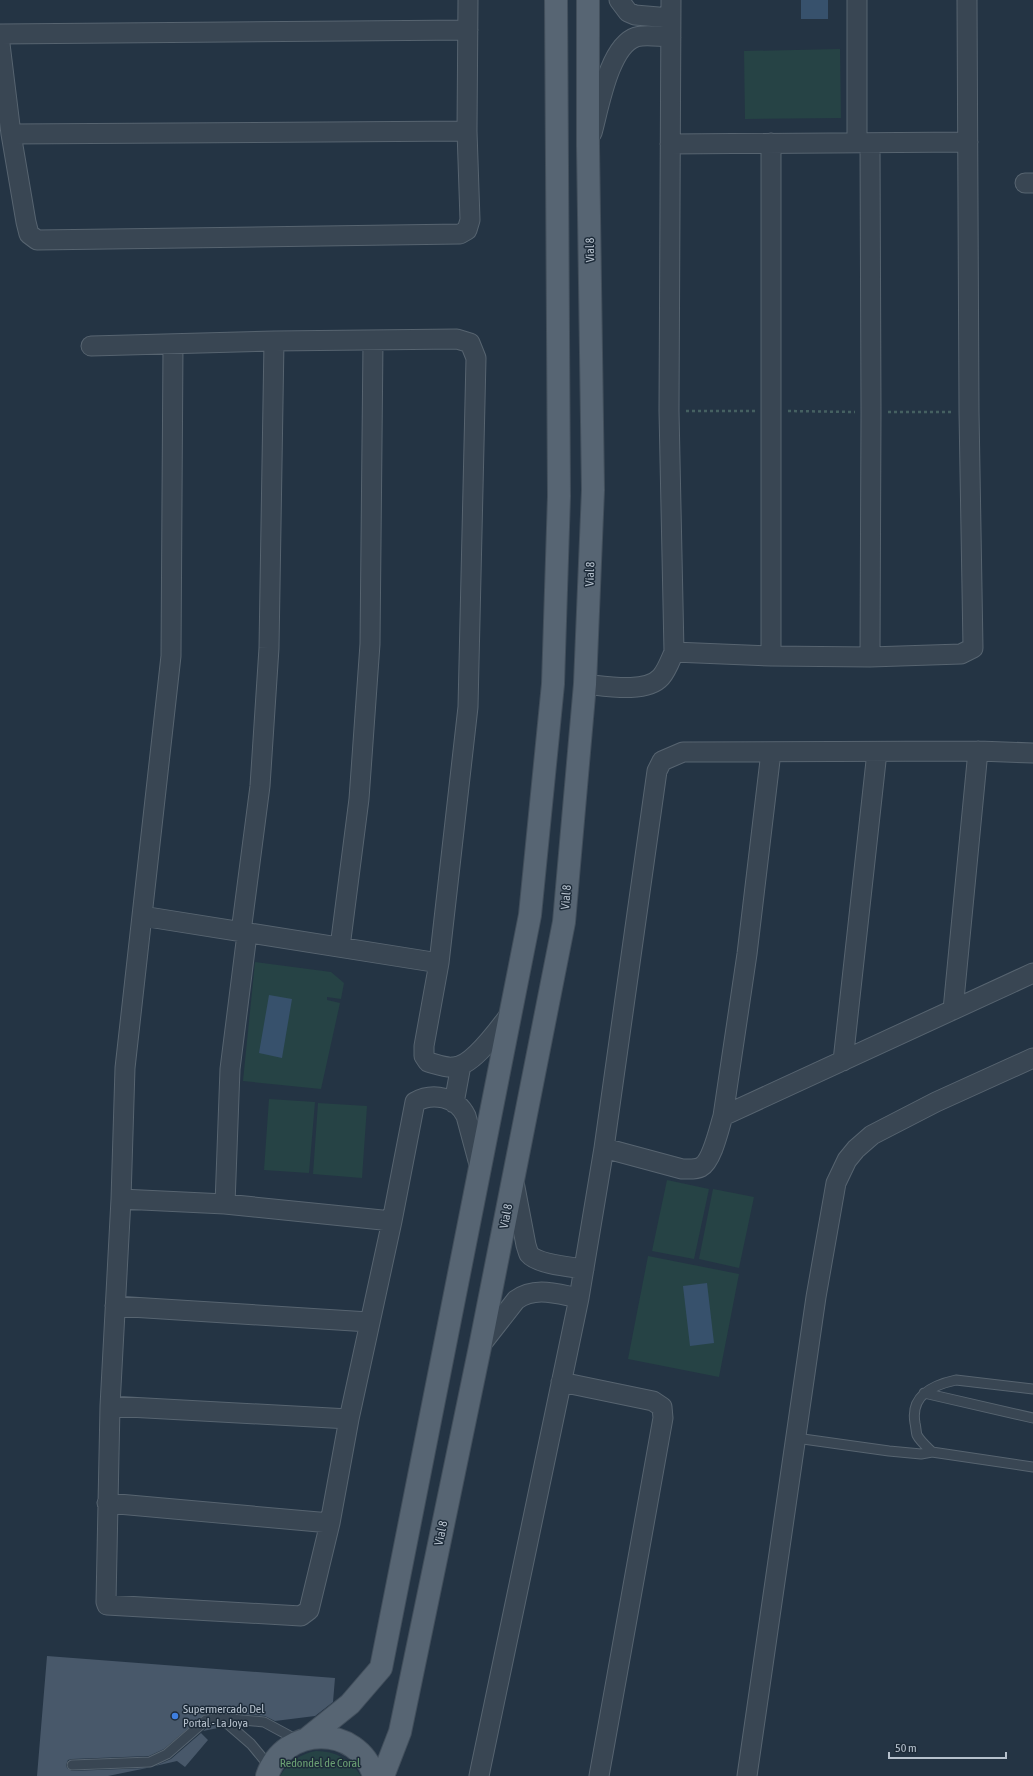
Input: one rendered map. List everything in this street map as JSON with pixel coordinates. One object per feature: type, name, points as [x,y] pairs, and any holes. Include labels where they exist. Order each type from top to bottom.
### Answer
[{"type":"main road","points":[[268,1772],[279,1754],[291,1744],[304,1739],[350,1704],[381,1668],[481,1169],[530,915],[553,684],[559,496],[556,0]]},
{"type":"main road","name":"Vial 8","points":[[383,1776],[400,1732],[480,1347],[564,922],[585,684],[593,490],[588,146],[588,0]]},
{"type":"main road","points":[[304,1739],[333,1738],[355,1748],[371,1766],[374,1776]]},
{"type":"street","points":[[0,44],[11,134],[26,222],[29,234],[37,240],[460,234],[467,230],[470,220],[467,131],[468,0]]},
{"type":"street","points":[[857,0],[864,143],[871,412],[870,657]]},
{"type":"street","points":[[674,652],[771,656],[870,657],[961,654],[973,648],[969,412],[968,0]]},
{"type":"street","points":[[626,7],[631,40]]},
{"type":"street","points":[[626,7],[638,16],[670,18]]},
{"type":"street","points":[[588,146],[611,68],[617,55],[631,40],[670,18]]},
{"type":"street","points":[[585,684],[635,688],[649,684],[660,679],[674,652],[669,411],[670,18]]},
{"type":"street","points":[[0,34],[468,30]]},
{"type":"street","points":[[11,134],[467,131]]},
{"type":"street","points":[[670,144],[968,142]]},
{"type":"street","points":[[771,144],[771,656]]},
{"type":"street","points":[[92,346],[274,341],[457,339],[470,343],[476,358],[468,707],[439,963],[424,1046],[424,1056],[428,1062],[452,1067],[461,1065],[479,1051],[511,1013]]},
{"type":"street","points":[[225,1204],[230,1069],[260,786],[269,648],[274,341]]},
{"type":"street","points":[[340,947],[358,799],[370,644],[373,341]]},
{"type":"street","points":[[173,344],[171,656],[126,1047],[121,1200],[110,1406],[107,1503],[106,1602],[110,1606],[301,1616],[309,1610],[330,1523],[349,1419],[392,1221],[415,1102],[423,1097],[448,1099],[462,1109],[466,1116],[481,1169]]},
{"type":"street","points":[[953,1010],[978,751]]},
{"type":"street","points":[[479,1776],[579,1298],[604,1148],[658,771],[662,761],[683,752],[978,751],[1033,753]]},
{"type":"street","points":[[604,1148],[682,1169],[691,1170],[708,1162],[723,1116],[747,954],[771,752]]},
{"type":"street","points":[[842,1061],[877,752]]},
{"type":"street","points":[[142,916],[439,963]]},
{"type":"street","points":[[723,1116],[1033,973]]},
{"type":"street","points":[[747,1776],[830,1211],[836,1183],[847,1160],[856,1149],[872,1135],[936,1102],[1033,1058]]},
{"type":"street","points":[[454,1103],[461,1065]]},
{"type":"street","points":[[513,1178],[529,1254],[536,1260],[584,1269]]},
{"type":"street","points":[[121,1200],[225,1204],[392,1221]]},
{"type":"street","points":[[536,1291],[541,1261]]},
{"type":"street","points":[[480,1347],[516,1300],[523,1294],[536,1291],[579,1298]]},
{"type":"street","points":[[115,1306],[369,1322]]},
{"type":"street","points":[[561,1382],[654,1401],[662,1408],[664,1418],[599,1776]]},
{"type":"street","points":[[110,1406],[349,1419]]},
{"type":"street","points":[[107,1503],[330,1523]]},
{"type":"lane","points":[[932,1452],[917,1435],[914,1416],[916,1401],[924,1393],[944,1382],[956,1380],[1033,1389]]},
{"type":"lane","points":[[924,1393],[1033,1418]]},
{"type":"lane","points":[[796,1438],[889,1451],[922,1454],[932,1452],[1033,1468]]},
{"type":"lane","points":[[72,1765],[150,1762],[167,1754],[206,1720],[221,1718],[264,1722],[304,1739]]},
{"type":"lane","points":[[221,1718],[251,1744],[268,1772]]},
{"type":"path","points":[[669,411],[969,412]]},
{"type":"green space","points":[[840,49],[841,118],[745,119],[744,51]]},
{"type":"green space","points":[[255,962],[331,972],[344,983],[341,999],[327,997],[327,1000],[340,1003],[321,1089],[243,1081]]},
{"type":"green space","points":[[269,1099],[315,1102],[309,1173],[264,1170]]},
{"type":"green space","points":[[318,1103],[367,1106],[362,1178],[313,1174]]},
{"type":"green space","points":[[667,1180],[709,1189],[694,1259],[652,1251]]},
{"type":"green space","points":[[713,1189],[754,1197],[739,1268],[699,1259]]},
{"type":"green space","points":[[648,1256],[739,1274],[719,1377],[628,1359]]},
{"type":"green space","name":"Redondel de Coral","points":[[316,1751],[336,1754],[342,1757],[357,1770],[361,1776],[280,1776],[295,1759]]},
{"type":"water","points":[[801,0],[828,0],[828,19],[801,19]]},
{"type":"water","points":[[269,995],[292,999],[282,1058],[259,1053]]},
{"type":"water","points":[[707,1283],[714,1343],[690,1346],[683,1286]]},
{"type":"building","name":"Supermercado Del Portal - La Joya","points":[[47,1656],[335,1678],[333,1702],[315,1716],[275,1721],[265,1716],[221,1712],[205,1714],[164,1749],[149,1756],[72,1759],[68,1760],[66,1765],[67,1768],[72,1771],[147,1768],[108,1776],[37,1776]]},
{"type":"building","points":[[219,1724],[223,1727],[203,1731],[209,1726]]},
{"type":"building","points":[[201,1733],[208,1740],[185,1767],[177,1761],[155,1766],[171,1759]]},
{"type":"place","name":"Supermercado Del Portal - La Joya","points":[[175,1716]]}]
